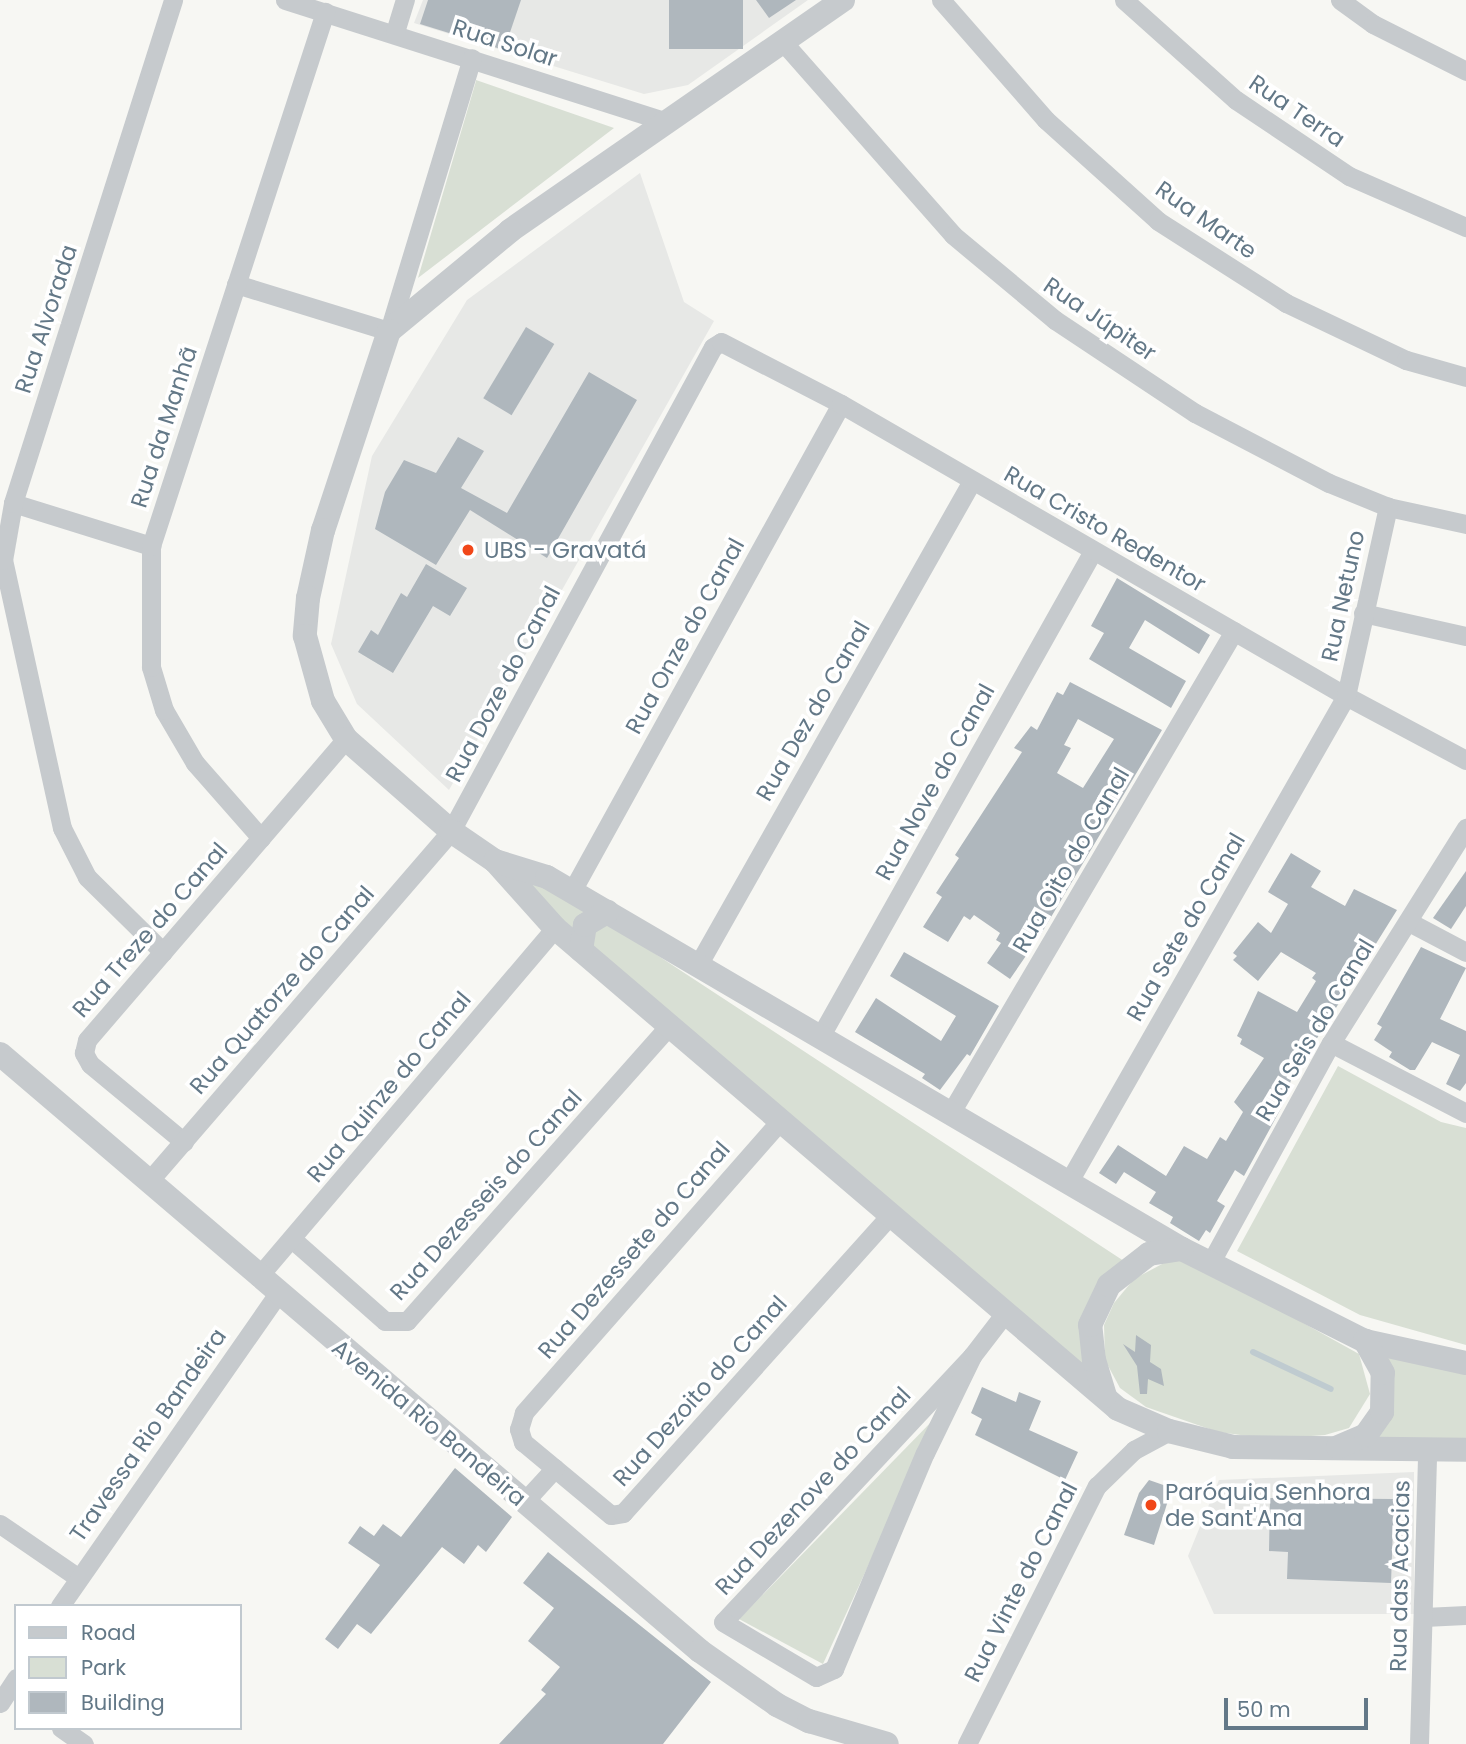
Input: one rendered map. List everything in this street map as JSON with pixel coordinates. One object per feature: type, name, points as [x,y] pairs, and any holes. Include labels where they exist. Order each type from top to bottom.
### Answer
[{"type":"street","name":"Rua Alvorada","points":[[163,952],[88,877],[62,828],[5,609],[3,560],[13,503],[173,0]]},
{"type":"street","name":"Rua Solar","points":[[285,0],[395,32],[668,122]]},
{"type":"street","points":[[395,32],[405,0]]},
{"type":"street","points":[[389,331],[510,231],[843,0]]},
{"type":"street","name":"Rua Marte","points":[[941,0],[1046,120],[1158,221],[1286,303],[1406,360],[1466,377]]},
{"type":"street","name":"Rua Terra","points":[[1124,0],[1236,100],[1338,168],[1466,227]]},
{"type":"street","points":[[1340,0],[1373,24],[1466,71]]},
{"type":"street","name":"Rua da Manhã","points":[[261,838],[195,763],[164,710],[151,667],[151,547],[325,12]]},
{"type":"street","name":"Rua Júpiter","points":[[783,42],[953,235],[1014,289],[1195,413],[1329,483],[1388,507],[1466,524]]},
{"type":"street","points":[[472,58],[389,331],[323,530],[308,598],[305,636],[311,665],[323,701],[346,739],[451,831],[495,861],[555,928],[671,1024],[1118,1409],[1169,1430],[1233,1447],[1466,1450]]},
{"type":"street","points":[[236,284],[389,331]]},
{"type":"street","name":"Rua Cristo Redentor","points":[[721,342],[841,404],[1346,696],[1466,760]]},
{"type":"street","name":"Rua Doze do Canal","points":[[451,831],[713,347],[721,342]]},
{"type":"street","name":"Rua Onze do Canal","points":[[572,891],[841,404]]},
{"type":"street","name":"Rua Dez do Canal","points":[[698,965],[972,481]]},
{"type":"street","points":[[13,503],[151,547]]},
{"type":"street","name":"Rua Netuno","points":[[1346,696],[1388,507]]},
{"type":"street","name":"Rua Nove do Canal","points":[[820,1037],[1094,551]]},
{"type":"street","points":[[1363,613],[1466,636]]},
{"type":"street","name":"Rua Oito do Canal","points":[[950,1114],[1234,631]]},
{"type":"street","name":"Rua Sete do Canal","points":[[1068,1183],[1346,696]]},
{"type":"street","name":"Rua Treze do Canal","points":[[184,1142],[90,1064],[84,1053],[87,1040],[346,739]]},
{"type":"street","name":"Rua Seis do Canal","points":[[1212,1260],[1331,1043],[1466,828]]},
{"type":"street","name":"Rua Quatorze do Canal","points":[[149,1181],[451,831]]},
{"type":"street","points":[[495,861],[547,877],[572,891],[1182,1249],[1212,1260],[1365,1341],[1466,1363]]},
{"type":"street","points":[[581,950],[585,925],[607,912]]},
{"type":"street","points":[[1409,922],[1466,952]]},
{"type":"street","name":"Rua Quinze do Canal","points":[[258,1277],[555,928]]},
{"type":"street","name":"Rua Dezesseis do Canal","points":[[292,1239],[385,1321],[407,1321],[671,1024]]},
{"type":"street","points":[[1331,1043],[1466,1113]]},
{"type":"street","name":"Avenida Rio Bandeira","points":[[1,1056],[523,1503],[746,1685],[808,1721],[887,1744]]},
{"type":"street","name":"Rua Dezessete do Canal","points":[[524,1413],[781,1120]]},
{"type":"street","name":"Rua Dezoito do Canal","points":[[524,1413],[519,1429],[523,1442],[611,1514],[623,1513],[890,1215]]},
{"type":"street","points":[[1105,1397],[1094,1361],[1090,1325],[1109,1284],[1149,1254],[1182,1249]]},
{"type":"street","name":"Travessa Rio Bandeira","points":[[61,1604],[77,1577],[278,1294]]},
{"type":"street","name":"Rua Dezenove do Canal","points":[[972,1356],[925,1453],[834,1670],[816,1677],[723,1622],[972,1356],[1005,1313]]},
{"type":"street","points":[[1331,1450],[1366,1435],[1382,1412],[1383,1373],[1365,1341]]},
{"type":"street","name":"Rua Vinte do Canal","points":[[967,1744],[1097,1486],[1134,1450],[1169,1430]]},
{"type":"street","name":"Rua das Acacias","points":[[1419,1744],[1427,1451]]},
{"type":"street","points":[[523,1503],[555,1468]]},
{"type":"street","points":[[0,1524],[77,1577]]},
{"type":"street","points":[[1424,1617],[1466,1615]]},
{"type":"street","points":[[64,1730],[84,1744]]},
{"type":"shaded area","points":[[423,0],[808,0],[688,85],[644,94],[414,23]]},
{"type":"shaded area","name":"UBS - Gravatá","points":[[640,173],[684,302],[714,321],[449,790],[357,704],[331,644],[372,456],[467,300]]},
{"type":"shaded area","points":[[1414,1472],[1414,1614],[1214,1614],[1188,1556],[1219,1480]]},
{"type":"green space","points":[[476,81],[614,128],[418,278]]},
{"type":"green space","points":[[486,849],[570,898],[1130,1265],[1090,1325],[1098,1379],[781,1120]]},
{"type":"green space","points":[[1338,1066],[1441,1122],[1466,1128],[1466,1345],[1360,1315],[1237,1251]]},
{"type":"green space","points":[[1181,1260],[1199,1265],[1359,1354],[1370,1394],[1349,1428],[1325,1435],[1271,1439],[1218,1432],[1146,1407],[1120,1388],[1105,1360],[1104,1325],[1114,1303],[1134,1279],[1164,1263]]},
{"type":"green space","points":[[1365,1341],[1466,1363],[1466,1450],[1331,1450],[1385,1409]]},
{"type":"green space","points":[[937,1416],[823,1664],[739,1619]]},
{"type":"building","points":[[428,0],[521,0],[504,50],[420,24]]},
{"type":"building","points":[[669,0],[743,0],[743,49],[669,49]]},
{"type":"building","points":[[756,0],[796,0],[769,18]]},
{"type":"building","points":[[526,327],[554,344],[512,415],[483,398]]},
{"type":"building","points":[[589,372],[637,400],[547,558],[470,510],[436,565],[375,529],[385,492],[404,460],[436,473],[458,437],[484,451],[461,488],[507,513]]},
{"type":"building","points":[[426,564],[467,588],[450,616],[433,606],[393,673],[358,652],[371,630],[378,635],[401,593],[407,597]]},
{"type":"building","points":[[1117,578],[1210,635],[1199,654],[1145,620],[1129,648],[1186,681],[1171,708],[1089,659],[1104,633],[1091,626]]},
{"type":"building","points":[[1070,682],[1162,730],[1041,934],[1010,979],[987,963],[1001,943],[996,940],[1000,933],[974,915],[970,920],[964,916],[948,942],[923,927],[942,897],[936,893],[959,858],[955,855],[1022,752],[1014,748],[1031,726],[1037,730],[1057,692],[1063,695]],"holes":[[[1078,719],[1114,739],[1083,788],[1057,773],[1071,748],[1064,745]]]},
{"type":"building","points":[[1291,853],[1321,871],[1311,887],[1345,906],[1354,889],[1397,910],[1291,1080],[1284,1103],[1244,1176],[1235,1170],[1217,1201],[1225,1206],[1210,1233],[1206,1230],[1199,1241],[1170,1223],[1173,1217],[1149,1203],[1156,1192],[1124,1172],[1116,1184],[1099,1173],[1118,1145],[1166,1176],[1184,1146],[1207,1159],[1220,1137],[1226,1141],[1243,1112],[1234,1102],[1264,1058],[1240,1044],[1242,1039],[1237,1036],[1258,991],[1297,1012],[1316,981],[1312,978],[1316,973],[1281,952],[1258,981],[1233,960],[1237,956],[1233,953],[1258,922],[1271,933],[1288,904],[1268,892]]},
{"type":"building","points":[[1466,871],[1466,906],[1451,929],[1433,918]]},
{"type":"building","points":[[1421,947],[1466,968],[1440,1019],[1466,1031],[1466,1083],[1460,1091],[1446,1084],[1460,1055],[1432,1042],[1415,1070],[1410,1070],[1389,1057],[1392,1052],[1374,1040],[1382,1027],[1377,1024]]},
{"type":"building","points":[[904,952],[999,1006],[970,1056],[967,1054],[940,1090],[922,1078],[925,1074],[855,1032],[876,998],[941,1041],[956,1016],[890,976]]},
{"type":"building","points":[[1136,1335],[1151,1345],[1150,1362],[1161,1369],[1164,1386],[1148,1379],[1147,1394],[1140,1394],[1137,1366],[1123,1344],[1135,1352]]},
{"type":"building","points":[[982,1387],[1016,1402],[1019,1392],[1041,1401],[1029,1430],[1078,1452],[1065,1480],[975,1435],[982,1419],[971,1413]]},
{"type":"building","points":[[455,1468],[512,1517],[486,1552],[478,1545],[464,1564],[442,1547],[371,1634],[357,1624],[338,1649],[325,1639],[380,1565],[348,1543],[360,1526],[374,1536],[383,1524],[401,1537]]},
{"type":"building","name":"Paróquia Senhora de Sant'Ana","points":[[1149,1480],[1172,1488],[1154,1545],[1124,1535],[1139,1493]]},
{"type":"building","points":[[1270,1498],[1394,1499],[1391,1583],[1287,1579],[1288,1552],[1269,1551]]},
{"type":"building","points":[[548,1552],[711,1682],[663,1744],[499,1744],[546,1694],[541,1690],[560,1667],[528,1641],[554,1608],[523,1583]]},
{"type":"waterway","points":[[1253,1352],[1331,1389]]},
{"type":"place","name":"UBS - Gravatá","points":[[468,550]]},
{"type":"place","name":"Paróquia Senhora de Sant'Ana","points":[[1151,1505]]}]
